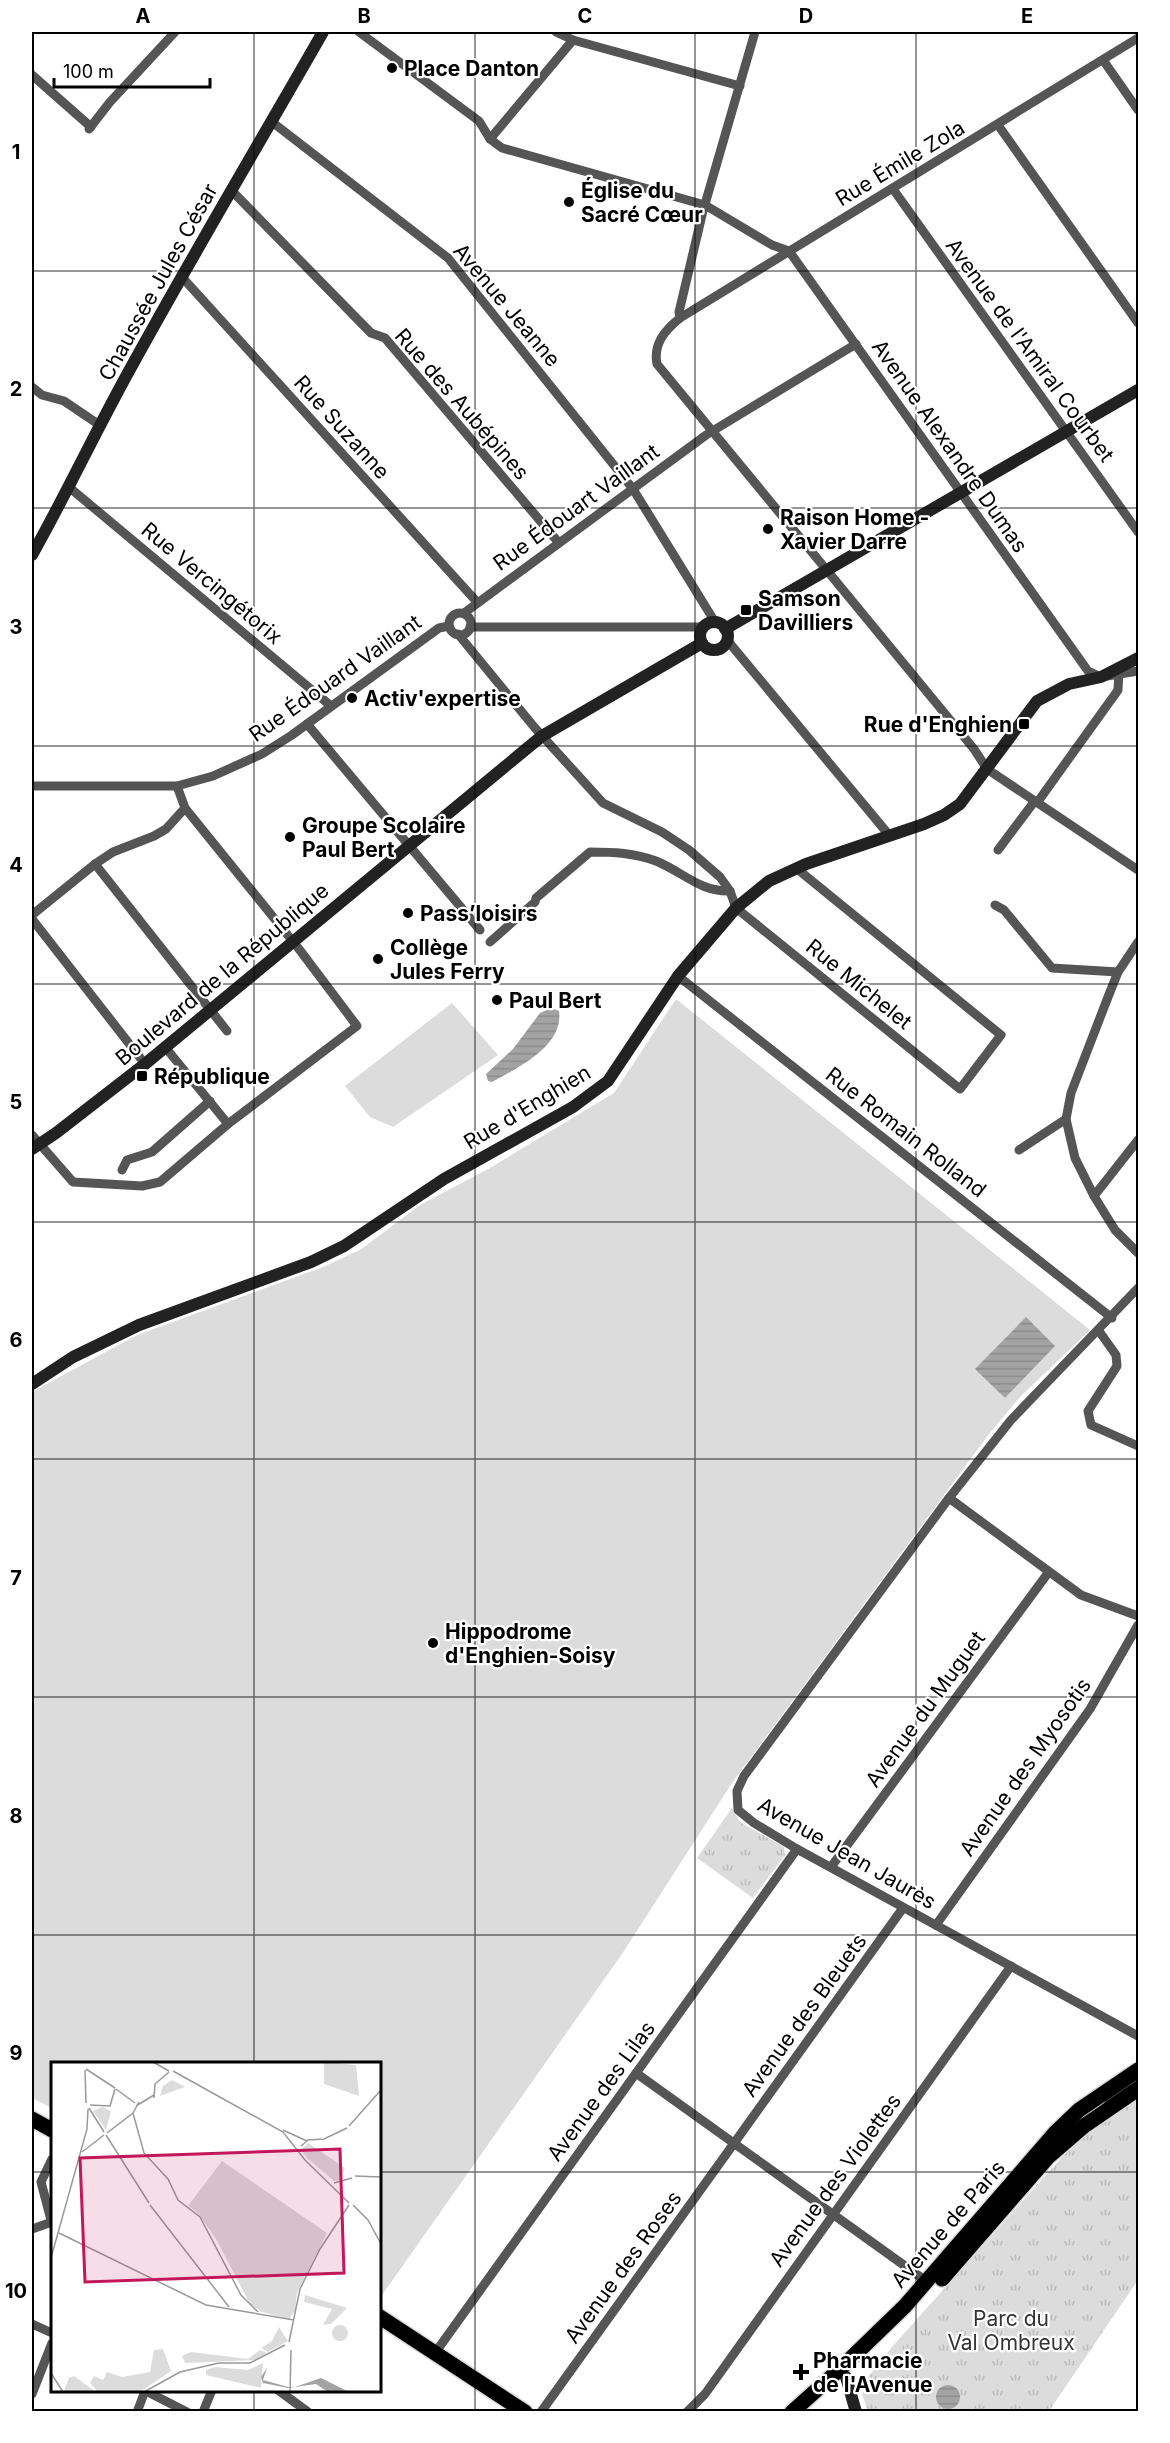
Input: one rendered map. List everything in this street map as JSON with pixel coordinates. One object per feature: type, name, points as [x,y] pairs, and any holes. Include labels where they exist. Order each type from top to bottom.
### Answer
[{"type":"main road","name":"Avenue de Paris","points":[[807,2412],[905,2306],[1055,2133],[1079,2110],[1138,2070]]},
{"type":"main road","name":"Avenue de Paris","points":[[792,2412],[843,2373],[913,2311],[1048,2157],[1106,2110],[1138,2089]]},
{"type":"main road","points":[[32,2112],[51,2122]]},
{"type":"main road","points":[[32,2119],[51,2129]]},
{"type":"main road","points":[[381,2318],[525,2412]]},
{"type":"main road","points":[[381,2325],[513,2412]]},
{"type":"street","points":[[32,75],[90,128],[110,102],[176,32]]},
{"type":"street","name":"Chaussée Jules César","points":[[32,555],[70,488],[181,276],[273,122],[323,32]]},
{"type":"street","points":[[359,32],[479,121],[490,139],[502,148],[705,206],[772,245],[789,251]]},
{"type":"street","points":[[556,32],[573,39],[740,86]]},
{"type":"street","points":[[680,318],[679,312],[705,206],[755,32]]},
{"type":"street","name":"Rue Émile Zola","points":[[987,769],[974,749],[657,364],[657,346],[661,337],[680,318],[1138,38]]},
{"type":"street","points":[[490,139],[573,39]]},
{"type":"street","points":[[1103,60],[1138,110]]},
{"type":"street","name":"Avenue Jeanne","points":[[273,122],[448,258],[633,489],[722,630],[889,835]]},
{"type":"street","points":[[998,125],[1138,323]]},
{"type":"street","name":"Avenue de l'Amiral Courbet","points":[[893,189],[1138,532]]},
{"type":"street","name":"Rue des Aubépines","points":[[232,191],[371,333],[385,338],[559,543]]},
{"type":"street","name":"Avenue Alexandre Dumas","points":[[789,251],[1082,663],[1088,671],[1101,677]]},
{"type":"street","name":"Rue Suzanne","points":[[181,276],[477,602]]},
{"type":"street","name":"Rue Édouart Vaillant","points":[[464,613],[711,432],[856,344]]},
{"type":"street","points":[[32,387],[42,395],[64,401],[101,426]]},
{"type":"street","name":"Boulevard de la République","points":[[703,627],[722,630],[828,571],[1138,390]]},
{"type":"street","name":"Rue Vercingétorix","points":[[70,488],[331,706]]},
{"type":"street","points":[[464,613],[470,621],[470,627],[464,634],[452,632],[449,626],[451,616],[464,613]]},
{"type":"street","name":"Rue Édouard Vaillant","points":[[32,786],[177,786],[213,776],[262,754],[439,628],[449,626]]},
{"type":"street","points":[[470,627],[703,627],[700,635],[702,643]]},
{"type":"street","name":"Boulevard de la République","points":[[36,1147],[145,1064],[292,940],[542,736],[702,643],[713,650],[721,647],[722,630]]},
{"type":"street","points":[[458,634],[542,736],[603,803],[662,832],[680,844],[720,877],[730,891],[736,908]]},
{"type":"street","points":[[1069,684],[1082,673],[1082,663]]},
{"type":"street","points":[[998,850],[1034,802],[1039,800],[1118,690],[1131,666]]},
{"type":"street","name":"Rue d'Enghien","points":[[32,1384],[61,1363],[139,1325],[311,1262],[336,1250],[444,1179],[573,1107],[608,1081],[678,975],[736,908],[769,881],[795,868],[944,815],[960,804],[1037,701],[1069,684],[1101,677],[1131,666]]},
{"type":"street","points":[[307,724],[480,930]]},
{"type":"street","points":[[987,769],[1138,870]]},
{"type":"street","points":[[32,1135],[36,1147],[73,1182],[142,1186],[160,1182],[228,1124],[357,1026],[292,940],[185,808],[177,786]]},
{"type":"street","points":[[145,1064],[32,917],[95,864],[113,852],[166,829],[185,808]]},
{"type":"street","points":[[490,942],[535,902],[536,898],[591,852],[632,853],[678,871],[705,889],[730,891]]},
{"type":"street","points":[[95,864],[227,1031]]},
{"type":"street","name":"Rue Michelet","points":[[736,908],[960,1089],[1001,1035],[795,868]]},
{"type":"street","points":[[995,905],[1004,910],[1052,968],[1118,972]]},
{"type":"street","points":[[1138,942],[1118,972],[1071,1093],[1066,1119],[1076,1158],[1094,1196],[1115,1230],[1138,1253]]},
{"type":"street","name":"Rue Romain Rolland","points":[[678,975],[1112,1318]]},
{"type":"street","points":[[165,1047],[228,1124]]},
{"type":"street","points":[[122,1170],[127,1160],[152,1152],[210,1101]]},
{"type":"street","points":[[1019,1150],[1066,1119]]},
{"type":"street","points":[[1094,1196],[1138,1140]]},
{"type":"street","name":"Avenue Jean Jaurès","points":[[1138,1288],[1112,1318],[1011,1420],[949,1498],[744,1776],[737,1791],[738,1810],[754,1823],[903,1908],[1138,2036]]},
{"type":"street","points":[[1099,1331],[1116,1355],[1117,1366],[1088,1411],[1091,1425],[1138,1446]]},
{"type":"street","points":[[949,1498],[1048,1573],[1081,1595],[1138,1616]]},
{"type":"street","name":"Avenue du Muguet","points":[[831,1867],[1048,1573]]},
{"type":"street","name":"Avenue des Myosotis","points":[[936,1925],[1090,1709],[1138,1625]]},
{"type":"street","name":"Avenue des Lilas","points":[[435,2353],[797,1849]]},
{"type":"street","name":"Avenue des Bleuets","points":[[734,2143],[903,1908]]},
{"type":"street","name":"Avenue des Violettes","points":[[687,2412],[705,2394],[1011,1966]]},
{"type":"street","points":[[636,2073],[926,2281]]},
{"type":"street","name":"Avenue de Paris","points":[[1106,2110],[1113,2095],[1138,2080]]},
{"type":"street","name":"Avenue des Roses","points":[[541,2412],[734,2143]]},
{"type":"street","points":[[32,2229],[49,2223],[51,2220],[41,2182],[51,2161]]},
{"type":"street","points":[[32,2324],[51,2334]]},
{"type":"street","points":[[32,2394],[51,2346]]},
{"type":"street","points":[[843,2373],[856,2412]]},
{"type":"street","points":[[137,2412],[145,2392]]},
{"type":"street","points":[[147,2392],[187,2412]]},
{"type":"street","points":[[204,2412],[212,2392]]},
{"type":"street","points":[[279,2392],[308,2412]]},
{"type":"green space","name":"Hippodrome d'Enghien-Soisy","points":[[676,999],[1090,1330],[1021,1396],[989,1434],[732,1783],[622,1954],[381,2297],[381,2062],[51,2062],[51,2108],[32,2098],[32,1392],[137,1335],[323,1267],[360,1250],[420,1205],[490,1168],[614,1093]]},
{"type":"green space","points":[[452,1003],[498,1055],[393,1127],[370,1117],[345,1086]]},
{"type":"green space","points":[[732,1808],[740,1822],[784,1847],[785,1855],[753,1898],[697,1858]]},
{"type":"green space","name":"Parc du Val Ombreux","points":[[1138,2098],[1138,2280],[1049,2411],[868,2411],[862,2394],[865,2391],[864,2382],[892,2347],[1061,2158],[1088,2133]]},
{"type":"shaded area","points":[[551,1008],[559,1011],[559,1024],[547,1045],[526,1063],[492,1082],[488,1081],[486,1074],[513,1049],[540,1013]]},
{"type":"shaded area","points":[[1026,1317],[1055,1346],[1005,1398],[975,1369]]},
{"type":"shaded area","points":[[948,2385],[956,2389],[960,2397],[956,2405],[948,2409],[940,2405],[936,2397],[940,2389]]},
{"type":"place","name":"Place Danton","points":[[392,68]]},
{"type":"place","name":"Église du Sacré Cœur","points":[[569,202]]},
{"type":"place","name":"Raison Home - Xavier Darre","points":[[768,529]]},
{"type":"place","name":"Samson Davilliers","points":[[746,610]]},
{"type":"place","name":"Activ'expertise","points":[[352,698]]},
{"type":"place","name":"Rue d'Enghien","points":[[1024,724]]},
{"type":"place","name":"Groupe Scolaire Paul Bert","points":[[290,837]]},
{"type":"place","name":"Pass’loisirs","points":[[408,913]]},
{"type":"place","name":"Collège Jules Ferry","points":[[378,959]]},
{"type":"place","name":"Paul Bert","points":[[497,1000]]},
{"type":"place","name":"République","points":[[142,1076]]},
{"type":"place","name":"Hippodrome d'Enghien-Soisy","points":[[433,1643]]},
{"type":"place","name":"Pharmacie de l'Avenue","points":[[801,2372]]}]
